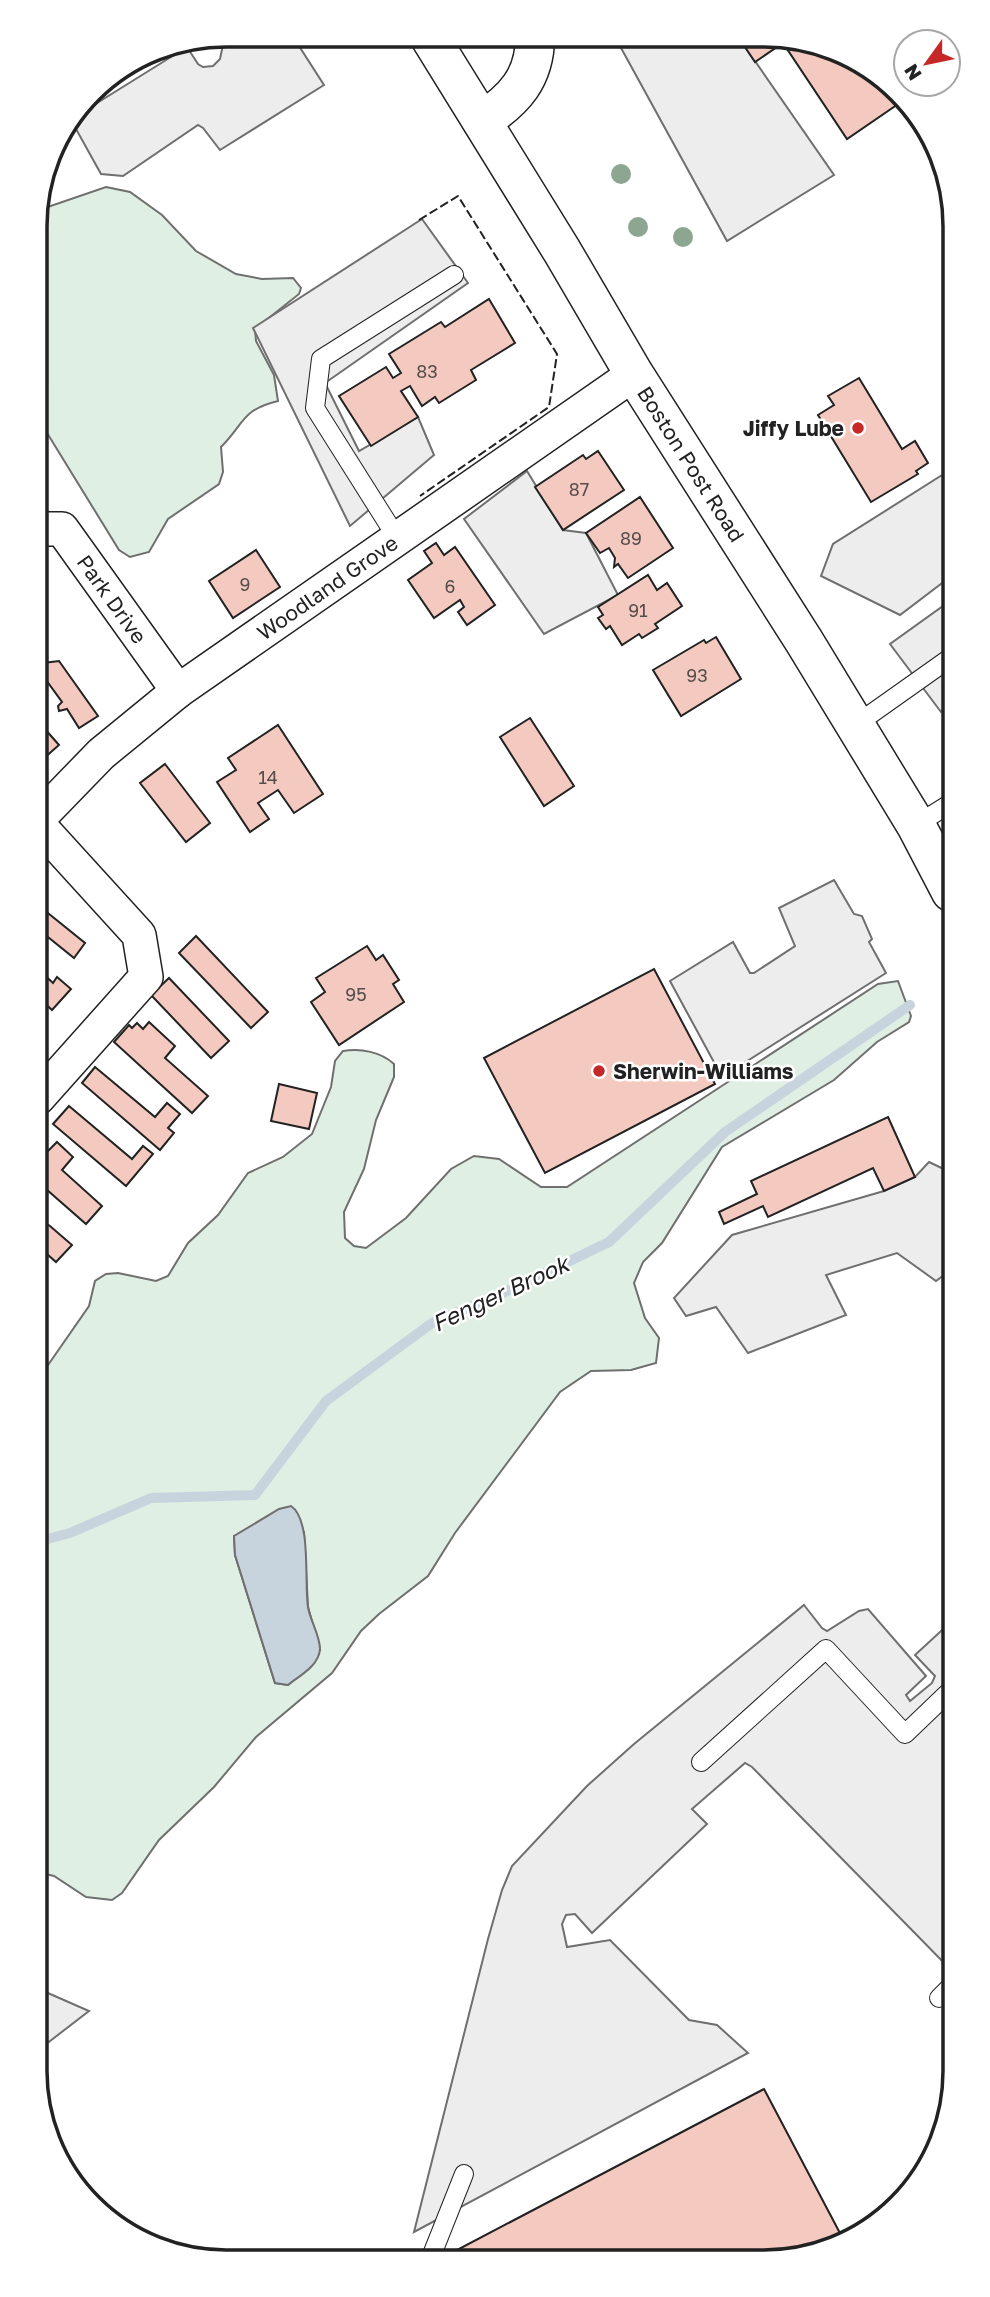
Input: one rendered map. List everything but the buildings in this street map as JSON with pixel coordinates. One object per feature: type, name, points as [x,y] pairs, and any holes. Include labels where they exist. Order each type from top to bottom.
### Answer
[{"type":"main road","points":[[482,121],[506,105],[521,88],[530,66],[533,47]]},
{"type":"main road","name":"Boston Post Road","points":[[436,48],[634,374],[804,641],[916,824],[943,876]]},
{"type":"street","name":"Woodland Grove","points":[[48,811],[101,754],[178,691],[634,374]]},
{"type":"street","name":"Park Drive","points":[[48,529],[62,529],[178,691]]},
{"type":"street","points":[[48,834],[139,935],[146,977],[48,1087]]},
{"type":"lane","points":[[397,538],[315,408],[321,359],[454,275]]},
{"type":"lane","points":[[855,726],[943,663]]},
{"type":"lane","points":[[916,824],[943,808]]},
{"type":"lane","points":[[701,1762],[826,1648],[905,1734],[942,1698]]},
{"type":"lane","points":[[939,1998],[942,1995]]},
{"type":"lane","points":[[434,2250],[464,2174]]},
{"type":"green space","points":[[106,187],[130,192],[162,215],[196,251],[236,274],[262,279],[293,278],[301,288],[299,294],[255,329],[256,341],[274,375],[278,401],[250,413],[221,447],[223,472],[219,484],[168,519],[149,552],[130,557],[119,550],[48,434],[49,207]]},
{"type":"green space","points":[[898,981],[911,1016],[909,1022],[877,1042],[834,1080],[722,1147],[662,1243],[643,1262],[634,1283],[645,1318],[659,1338],[656,1363],[631,1370],[591,1371],[560,1392],[455,1533],[428,1576],[379,1614],[361,1631],[332,1673],[256,1737],[214,1787],[159,1840],[122,1893],[112,1900],[86,1897],[47,1874],[47,1366],[89,1306],[95,1281],[106,1274],[118,1273],[156,1281],[168,1276],[188,1243],[218,1215],[248,1173],[283,1157],[312,1134],[331,1087],[335,1061],[343,1051],[370,1052],[383,1056],[394,1064],[394,1077],[376,1120],[364,1169],[344,1212],[345,1238],[354,1246],[366,1248],[406,1218],[451,1169],[474,1156],[499,1159],[541,1187],[567,1187],[878,984]],"holes":[[[304,1532],[308,1607],[320,1650],[288,1685],[275,1683],[235,1555],[234,1536]]]},
{"type":"shaded area","points":[[621,47],[745,47],[834,175],[727,241]]},
{"type":"shaded area","points":[[222,48],[300,48],[324,85],[220,150],[198,125],[123,176],[101,174],[76,129],[97,103],[172,56],[190,51],[203,67],[213,66],[220,59]]},
{"type":"shaded area","points":[[422,219],[468,283],[325,383],[359,451],[418,417],[434,455],[350,526],[253,328]]},
{"type":"shaded area","points":[[527,471],[563,530],[586,533],[618,595],[544,634],[464,519]]},
{"type":"shaded area","points":[[943,475],[943,582],[900,615],[821,576],[833,544]]},
{"type":"shaded area","points":[[943,606],[941,712],[890,644]]},
{"type":"shaded area","points":[[834,880],[854,914],[862,916],[872,939],[869,942],[886,973],[722,1077],[670,981],[733,942],[750,973],[754,973],[795,946],[779,908]]},
{"type":"shaded area","points":[[929,1162],[942,1168],[942,1276],[936,1281],[897,1253],[826,1275],[846,1315],[748,1353],[716,1307],[686,1316],[674,1298],[732,1235],[884,1191],[915,1177]]},
{"type":"shaded area","points":[[291,1506],[298,1513],[305,1538],[308,1607],[320,1649],[316,1661],[288,1685],[275,1683],[235,1555],[234,1536],[279,1509]]},
{"type":"shaded area","points":[[804,1605],[827,1631],[859,1611],[868,1609],[926,1676],[906,1695],[910,1701],[932,1683],[935,1676],[915,1655],[942,1630],[942,1961],[752,1767],[745,1763],[692,1809],[707,1824],[592,1933],[575,1914],[566,1915],[562,1924],[567,1947],[610,1940],[689,2020],[717,2025],[748,2053],[414,2232],[488,1939],[512,1866],[587,1786],[634,1744]]},
{"type":"shaded area","points":[[47,1993],[89,2011],[47,2043]]},
{"type":"waterway","name":"Fenger Brook","points":[[47,1539],[70,1533],[151,1498],[255,1495],[326,1401],[432,1323],[514,1288],[609,1242],[725,1132],[910,1005]]},
{"type":"fence","points":[[419,220],[458,196],[557,354],[549,407],[420,496]]},
{"type":"place","name":"Jiffy Lube","points":[[858,428]]},
{"type":"place","name":"Sherwin-Williams","points":[[599,1071]]}]
